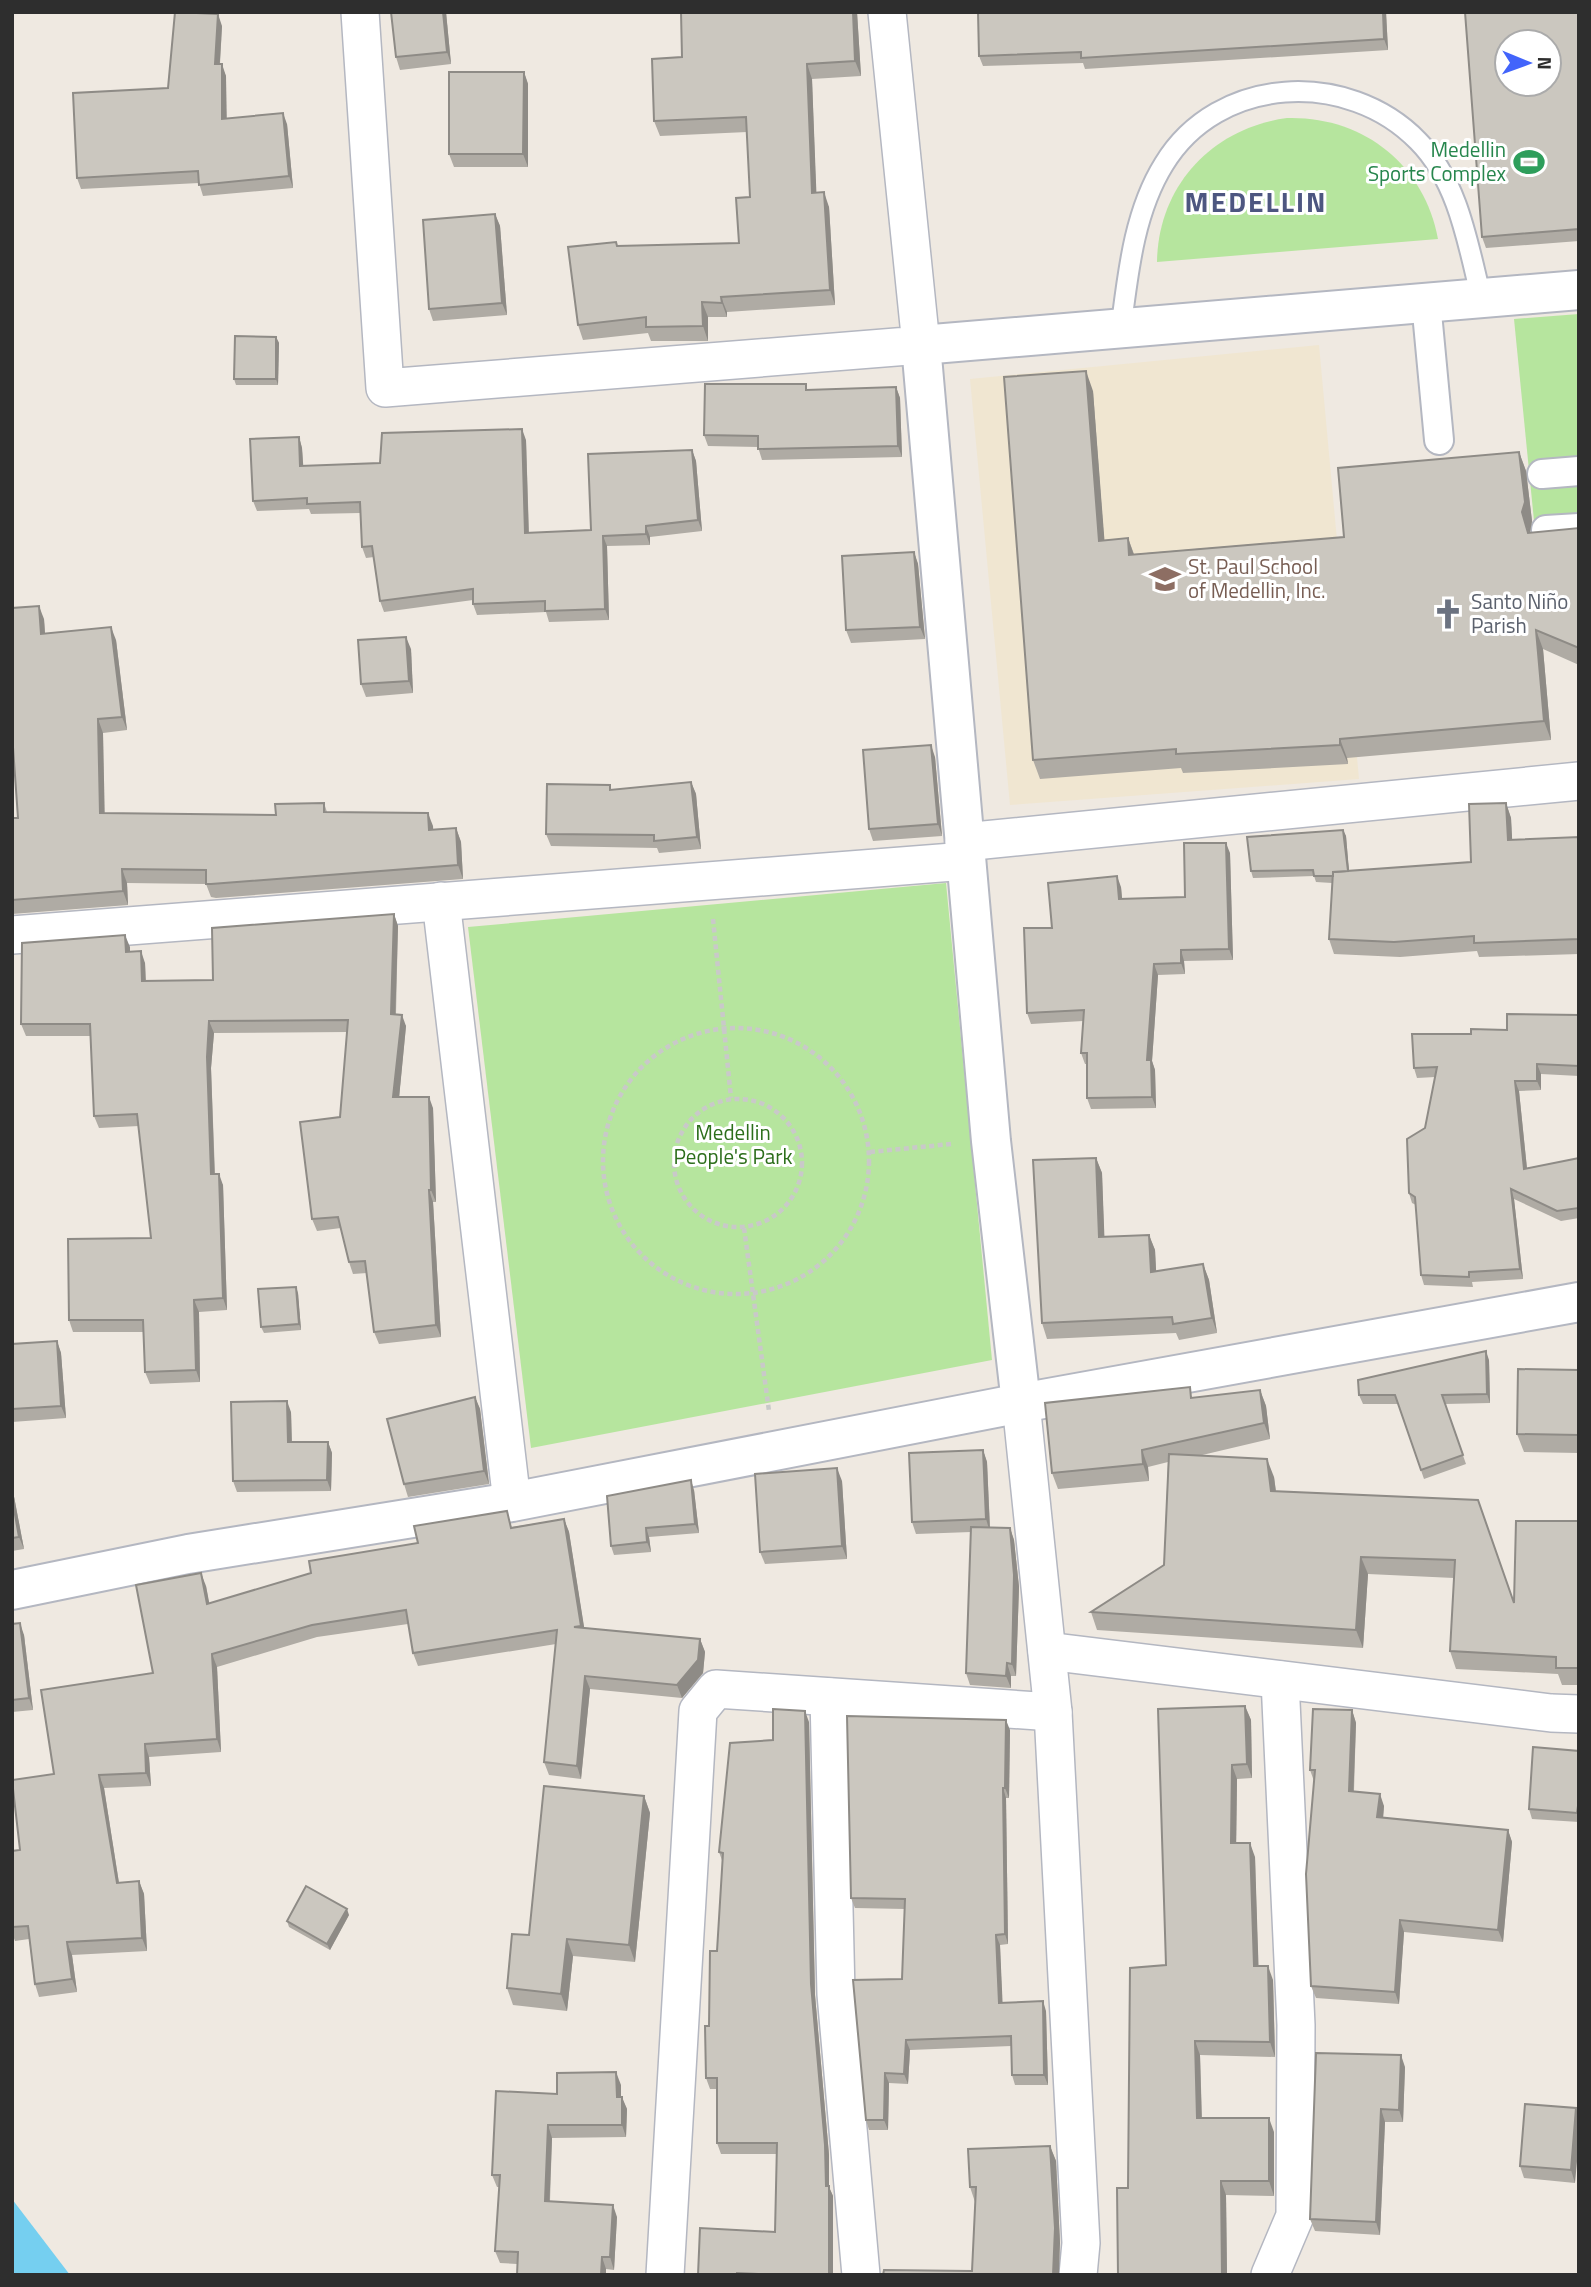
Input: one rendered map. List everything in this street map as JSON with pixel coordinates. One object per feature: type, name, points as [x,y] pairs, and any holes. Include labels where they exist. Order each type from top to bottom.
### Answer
[{"type":"street","points":[[360,12],[385,388],[1579,290]]},
{"type":"street","points":[[887,12],[920,345],[990,1140],[1053,1712],[1081,2244],[1078,2275]]},
{"type":"street","points":[[1426,302],[1439,440]]},
{"type":"street","points":[[1542,474],[1579,471]]},
{"type":"street","points":[[1546,530],[1579,528]]},
{"type":"street","points":[[12,935],[709,880],[1579,781]]},
{"type":"street","points":[[441,901],[512,1502]]},
{"type":"street","points":[[12,1590],[188,1554],[512,1502],[1021,1403],[1579,1302]]},
{"type":"street","points":[[1047,1651],[1551,1713],[1579,1714]]},
{"type":"street","points":[[1270,2275],[1295,2216],[1296,2025],[1280,1680]]},
{"type":"street","points":[[665,2275],[698,1711],[716,1689],[1053,1712]]},
{"type":"street","points":[[830,1697],[836,1994],[861,2275]]},
{"type":"lane","points":[[1121,328],[1129,270],[1148,195],[1165,162],[1189,135],[1217,113],[1251,98],[1287,91],[1323,91],[1358,101],[1391,118],[1419,141],[1440,171],[1455,204],[1482,297]]},
{"type":"path","points":[[709,880],[731,1098]]},
{"type":"path","points":[[724,1026],[766,1029],[806,1045],[838,1073],[861,1110],[870,1152],[864,1202],[840,1247],[801,1280],[753,1296],[700,1292],[653,1268],[619,1227],[603,1177],[607,1123],[632,1076],[673,1042],[724,1026]]},
{"type":"path","points":[[731,1098],[760,1101],[784,1117],[799,1142],[802,1171],[793,1198],[772,1219],[744,1228],[715,1224],[691,1209],[676,1184],[673,1155],[683,1128],[703,1107],[731,1098]]},
{"type":"path","points":[[870,1152],[990,1140]]},
{"type":"path","points":[[744,1228],[774,1451]]},
{"type":"shaded area","name":"St. Paul School of Medellin, Inc.","points":[[1319,345],[1359,779],[1010,805],[970,379]]},
{"type":"green space","points":[[1287,118],[1315,120],[1341,126],[1386,150],[1404,167],[1419,188],[1431,212],[1438,239],[1157,262],[1160,234],[1167,209],[1194,165],[1213,148],[1235,134],[1260,124]]},
{"type":"green space","points":[[1579,314],[1579,537],[1536,541],[1514,319]]},
{"type":"green space","name":"Medellin People's Park","points":[[946,883],[992,1360],[531,1448],[468,927]]},
{"type":"water","points":[[12,2199],[70,2275],[12,2275]]},
{"type":"building","points":[[175,12],[218,14],[215,64],[222,64],[222,119],[283,113],[289,176],[199,185],[198,171],[77,178],[73,93],[168,88]]},
{"type":"building","points":[[391,12],[443,12],[447,52],[396,57]]},
{"type":"building","points":[[681,12],[853,12],[855,61],[807,64],[812,193],[824,192],[830,290],[721,297],[722,303],[702,302],[703,326],[646,327],[646,317],[578,325],[568,247],[616,242],[617,246],[739,243],[736,198],[750,197],[746,117],[654,121],[652,59],[682,57]]},
{"type":"building","points":[[978,12],[1383,12],[1384,39],[1081,58],[1081,52],[979,56]]},
{"type":"building","name":"Medellin Sports Complex","points":[[1465,12],[1579,12],[1579,229],[1482,237]]},
{"type":"building","points":[[449,72],[524,72],[523,154],[449,154]]},
{"type":"building","points":[[495,214],[502,303],[429,309],[423,220]]},
{"type":"building","points":[[235,336],[276,337],[276,379],[234,379]]},
{"type":"building","points":[[1086,371],[1099,541],[1128,538],[1129,555],[1344,537],[1338,468],[1519,452],[1525,502],[1522,512],[1528,533],[1579,528],[1579,648],[1536,630],[1544,721],[1340,739],[1340,745],[1176,754],[1176,749],[1033,760],[1004,377]]},
{"type":"building","points":[[705,384],[806,384],[806,390],[896,387],[898,446],[758,449],[758,436],[704,435]]},
{"type":"building","points":[[522,429],[525,533],[591,530],[588,454],[692,450],[698,520],[646,526],[646,534],[603,536],[605,609],[545,611],[545,601],[473,604],[473,589],[380,601],[372,546],[362,547],[360,502],[307,504],[307,498],[253,501],[250,439],[299,437],[300,466],[380,463],[382,433]]},
{"type":"building","points":[[914,552],[920,627],[846,630],[842,556]]},
{"type":"building","points":[[39,606],[41,634],[111,627],[122,717],[98,719],[100,813],[276,815],[275,804],[324,803],[324,812],[428,813],[429,830],[456,828],[458,865],[211,884],[206,884],[206,870],[122,869],[123,891],[12,900],[12,818],[18,818],[12,733],[12,608]]},
{"type":"building","points":[[406,637],[409,681],[361,684],[358,640]]},
{"type":"building","points":[[931,745],[938,824],[869,829],[863,750]]},
{"type":"building","points":[[691,782],[697,837],[654,841],[654,835],[546,834],[547,784],[610,785],[610,790]]},
{"type":"building","points":[[1506,803],[1508,840],[1579,837],[1579,939],[1474,943],[1474,936],[1394,942],[1329,939],[1333,872],[1471,862],[1469,804]]},
{"type":"building","points":[[1343,830],[1348,871],[1333,872],[1333,876],[1314,876],[1313,870],[1251,871],[1247,837]]},
{"type":"building","points":[[1184,843],[1226,843],[1229,949],[1181,950],[1181,963],[1154,964],[1147,1060],[1151,1060],[1152,1097],[1087,1098],[1087,1053],[1081,1053],[1084,1010],[1027,1013],[1024,928],[1052,928],[1048,883],[1117,876],[1119,899],[1185,897]]},
{"type":"building","points":[[394,914],[391,1014],[402,1015],[393,1097],[429,1097],[429,1190],[436,1325],[374,1332],[365,1261],[349,1262],[338,1217],[312,1219],[300,1122],[340,1117],[348,1020],[209,1021],[207,1057],[211,1174],[219,1174],[223,1298],[194,1300],[196,1370],[145,1372],[143,1320],[69,1320],[68,1239],[151,1238],[137,1114],[94,1116],[90,1024],[21,1024],[22,943],[125,935],[126,952],[141,951],[142,981],[213,980],[212,928]]},
{"type":"building","points":[[1507,1014],[1579,1015],[1579,1066],[1537,1064],[1537,1081],[1515,1081],[1524,1169],[1579,1158],[1579,1208],[1557,1211],[1511,1189],[1520,1269],[1469,1272],[1469,1277],[1421,1275],[1415,1197],[1409,1193],[1407,1139],[1425,1128],[1437,1067],[1414,1068],[1412,1034],[1471,1034],[1471,1029],[1507,1030]]},
{"type":"building","points":[[1096,1158],[1099,1237],[1149,1235],[1151,1272],[1203,1264],[1212,1318],[1173,1324],[1172,1317],[1042,1323],[1033,1160]]},
{"type":"building","points":[[296,1287],[299,1324],[261,1327],[258,1289]]},
{"type":"building","points":[[57,1341],[61,1406],[12,1409],[12,1344]]},
{"type":"building","points":[[1486,1351],[1487,1394],[1442,1395],[1463,1455],[1421,1470],[1395,1395],[1359,1395],[1358,1380]]},
{"type":"building","points":[[1518,1369],[1579,1370],[1579,1435],[1517,1434]]},
{"type":"building","points":[[1190,1387],[1191,1398],[1260,1390],[1264,1423],[1142,1450],[1143,1464],[1052,1473],[1045,1403]]},
{"type":"building","points":[[475,1397],[484,1471],[404,1484],[387,1419]]},
{"type":"building","points":[[287,1401],[288,1442],[328,1442],[327,1480],[233,1481],[231,1402]]},
{"type":"building","points":[[983,1450],[986,1519],[912,1522],[909,1453]]},
{"type":"building","points":[[1169,1454],[1267,1459],[1271,1491],[1478,1500],[1514,1603],[1516,1521],[1579,1521],[1579,1668],[1556,1668],[1556,1657],[1450,1651],[1455,1560],[1361,1557],[1356,1630],[1091,1612],[1164,1565]]},
{"type":"building","points":[[837,1468],[842,1546],[760,1552],[755,1474]]},
{"type":"building","points":[[691,1480],[695,1524],[646,1528],[647,1542],[611,1546],[607,1496]]},
{"type":"building","points":[[12,1498],[19,1537],[12,1538]]},
{"type":"building","points":[[507,1511],[511,1528],[564,1519],[581,1626],[574,1627],[700,1639],[698,1660],[677,1685],[585,1676],[577,1766],[544,1762],[557,1630],[413,1653],[406,1610],[312,1625],[212,1654],[217,1739],[145,1744],[146,1773],[99,1775],[117,1883],[139,1881],[142,1938],[67,1942],[72,1979],[35,1984],[28,1926],[12,1927],[12,1851],[20,1850],[12,1780],[54,1774],[41,1690],[153,1673],[136,1585],[201,1573],[207,1604],[311,1573],[309,1561],[418,1543],[414,1526]]},
{"type":"building","points":[[971,1527],[1010,1528],[1014,1575],[1012,1664],[1007,1663],[1006,1676],[966,1673]]},
{"type":"building","points":[[20,1623],[29,1698],[12,1700],[12,1624]]},
{"type":"building","points":[[1245,1706],[1247,1764],[1232,1765],[1231,1843],[1250,1843],[1254,1966],[1268,1966],[1270,2042],[1195,2041],[1197,2118],[1269,2118],[1269,2181],[1221,2181],[1222,2275],[1118,2275],[1117,2188],[1128,2188],[1130,1968],[1166,1965],[1158,1709]]},
{"type":"building","points":[[773,1709],[805,1711],[811,1984],[826,2186],[829,2186],[829,2275],[698,2275],[700,2228],[775,2232],[777,2143],[717,2143],[717,2078],[706,2078],[705,2026],[709,2026],[710,1951],[717,1951],[723,1853],[719,1852],[730,1743],[773,1740]]},
{"type":"building","points":[[1313,1709],[1352,1710],[1349,1791],[1380,1794],[1377,1817],[1508,1830],[1498,1930],[1400,1920],[1395,1992],[1311,1986],[1306,1874],[1315,1770],[1310,1770]]},
{"type":"building","points":[[847,1716],[1006,1720],[1003,1788],[1005,1934],[996,1935],[999,2003],[1043,2001],[1044,2075],[1012,2075],[1011,2036],[906,2040],[904,2074],[885,2073],[884,2120],[866,2120],[853,1980],[902,1979],[905,1899],[851,1898]]},
{"type":"building","points":[[1533,1747],[1579,1751],[1577,1813],[1529,1809]]},
{"type":"building","points":[[544,1786],[644,1796],[629,1945],[567,1939],[561,1994],[507,1988],[512,1934],[529,1935]]},
{"type":"building","points":[[306,1886],[347,1909],[327,1944],[287,1921]]},
{"type":"building","points":[[1316,2053],[1401,2055],[1399,2110],[1381,2109],[1376,2222],[1310,2219]]},
{"type":"building","points":[[616,2072],[617,2097],[622,2097],[622,2125],[548,2125],[545,2201],[613,2205],[610,2257],[602,2257],[601,2275],[517,2275],[518,2252],[495,2251],[500,2175],[492,2175],[496,2091],[557,2094],[557,2073]]},
{"type":"building","points":[[1525,2104],[1576,2108],[1571,2170],[1520,2166]]},
{"type":"building","points":[[1050,2146],[1055,2228],[1053,2275],[883,2275],[884,2270],[972,2271],[976,2187],[970,2187],[968,2149]]},
{"type":"place","name":"Medellin Sports Complex","points":[[1529,162]]},
{"type":"place","name":"St. Paul School of Medellin, Inc.","points":[[1165,579]]},
{"type":"place","name":"Santo Niño Parish","points":[[1448,614]]},
{"type":"district","name":"MEDELLIN","points":[[1256,202]]}]
